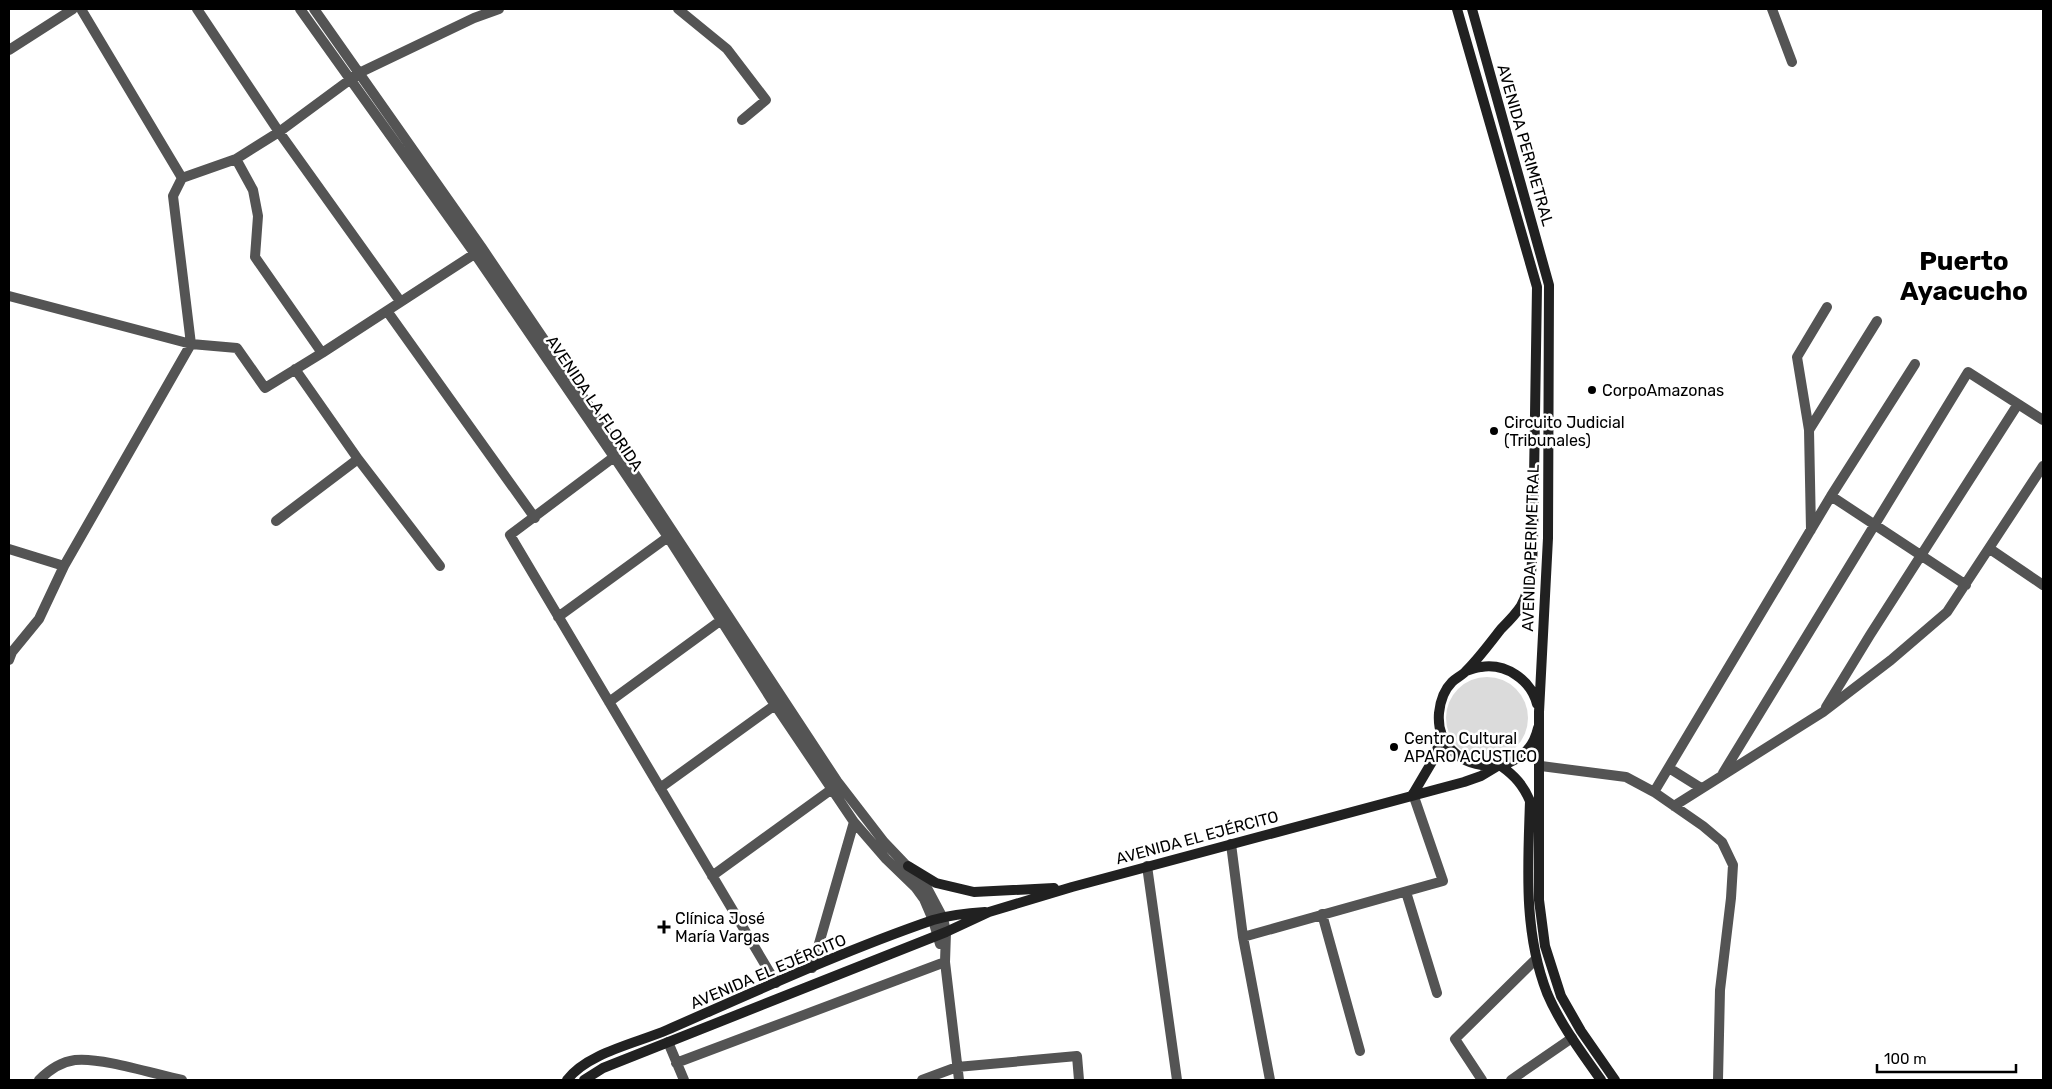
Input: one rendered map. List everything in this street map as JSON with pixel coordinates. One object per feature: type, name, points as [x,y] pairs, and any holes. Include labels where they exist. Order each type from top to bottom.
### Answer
[{"type":"main road","name":"AVENIDA PERIMETRAL","points":[[1473,9],[1549,285],[1548,538],[1539,712],[1539,900],[1545,946],[1562,996],[1581,1031],[1615,1080]]},
{"type":"main road","name":"AVENIDA PERIMETRAL","points":[[1459,12],[1537,286],[1532,574],[1521,606],[1466,671]]},
{"type":"main road","points":[[1482,667],[1498,667],[1513,673],[1526,683],[1535,697],[1539,712],[1538,730],[1530,746],[1517,758],[1499,766],[1479,766],[1463,760],[1450,748],[1441,732],[1438,714],[1442,697],[1452,682],[1466,671],[1482,667]]},
{"type":"main road","points":[[1413,794],[1436,755],[1441,732]]},
{"type":"main road","points":[[1499,766],[1517,778],[1525,789],[1530,801],[1528,898],[1536,959],[1548,994],[1572,1038],[1601,1080]]},
{"type":"main road","name":"AVENIDA EL EJÉRCITO","points":[[584,1080],[603,1068],[942,934],[988,912],[1147,866],[1464,782],[1481,776],[1499,766]]},
{"type":"main road","points":[[908,866],[936,883],[974,892],[1072,887]]},
{"type":"main road","name":"AVENIDA EL EJÉRCITO","points":[[567,1080],[582,1065],[607,1053],[776,982],[938,919],[962,913],[988,912]]},
{"type":"street","points":[[9,50],[73,9]]},
{"type":"street","points":[[81,9],[182,178]]},
{"type":"street","points":[[197,9],[280,132],[400,301]]},
{"type":"street","name":"AVENIDA LA FLORIDA","points":[[300,9],[355,76],[478,251],[668,537],[775,705],[854,822],[886,859],[916,888],[938,919]]},
{"type":"street","points":[[314,9],[355,76]]},
{"type":"street","points":[[9,660],[12,652],[39,619],[64,566],[191,344],[173,196],[182,178],[236,159],[280,132],[355,76],[474,18],[499,9]]},
{"type":"street","points":[[678,9],[727,49],[766,100],[742,120]]},
{"type":"street","points":[[1459,12],[1473,9]]},
{"type":"street","points":[[1772,9],[1792,62]]},
{"type":"street","points":[[236,159],[253,190],[258,216],[255,257],[322,353]]},
{"type":"street","points":[[9,296],[191,344],[237,348],[265,388],[478,251],[665,517],[837,781],[884,842],[926,886],[942,934],[959,1080]]},
{"type":"street","points":[[1811,531],[1809,430],[1797,357],[1827,306]]},
{"type":"street","points":[[387,310],[535,518]]},
{"type":"street","points":[[1809,430],[1877,322]]},
{"type":"street","points":[[1654,792],[1831,496],[1915,364]]},
{"type":"street","points":[[295,369],[358,459],[440,566]]},
{"type":"street","points":[[1723,774],[1968,372],[2043,420]]},
{"type":"street","points":[[1822,712],[2018,404]]},
{"type":"street","points":[[614,457],[510,535],[776,982]]},
{"type":"street","points":[[276,522],[358,459]]},
{"type":"street","points":[[1674,806],[1822,712],[1891,660],[1948,612],[2043,466]]},
{"type":"street","points":[[1831,496],[1966,585]]},
{"type":"street","points":[[558,617],[668,537]]},
{"type":"street","points":[[9,549],[64,566]]},
{"type":"street","points":[[1990,549],[2043,585]]},
{"type":"street","points":[[609,702],[720,621]]},
{"type":"street","points":[[660,788],[775,705]]},
{"type":"street","points":[[1540,766],[1626,777],[1654,792],[1703,826],[1722,842],[1733,865],[1720,990],[1718,1080]]},
{"type":"street","points":[[1668,768],[1701,788]]},
{"type":"street","points":[[712,876],[832,789]]},
{"type":"street","points":[[1243,937],[1443,881],[1413,794]]},
{"type":"street","points":[[812,968],[854,822]]},
{"type":"street","points":[[1231,844],[1243,937],[1270,1080]]},
{"type":"street","points":[[1147,866],[1177,1080]]},
{"type":"street","points":[[1406,892],[1437,993]]},
{"type":"street","points":[[1322,914],[1360,1051]]},
{"type":"street","points":[[1482,1080],[1455,1039],[1536,959]]},
{"type":"street","points":[[676,1063],[945,962]]},
{"type":"street","points":[[1511,1080],[1572,1038]]},
{"type":"street","points":[[668,1042],[684,1080]]},
{"type":"street","points":[[922,1080],[957,1067],[1077,1056],[1079,1080]]},
{"type":"street","points":[[39,1080],[50,1068],[75,1060],[101,1061],[182,1080]]},
{"type":"shaded area","points":[[1487,677],[1503,680],[1516,689],[1525,702],[1528,718],[1525,734],[1516,747],[1503,756],[1487,759],[1471,756],[1458,747],[1449,734],[1446,718],[1449,702],[1458,689],[1471,680]]},
{"type":"place","name":"CorpoAmazonas","points":[[1592,390]]},
{"type":"place","name":"Circuito Judicial (Tribunales)","points":[[1494,431]]},
{"type":"place","name":"Centro Cultural APARO ACUSTICO","points":[[1394,747]]},
{"type":"place","name":"Clínica José María Vargas","points":[[664,927]]},
{"type":"district","name":"Puerto Ayacucho","points":[[1964,276]]}]
